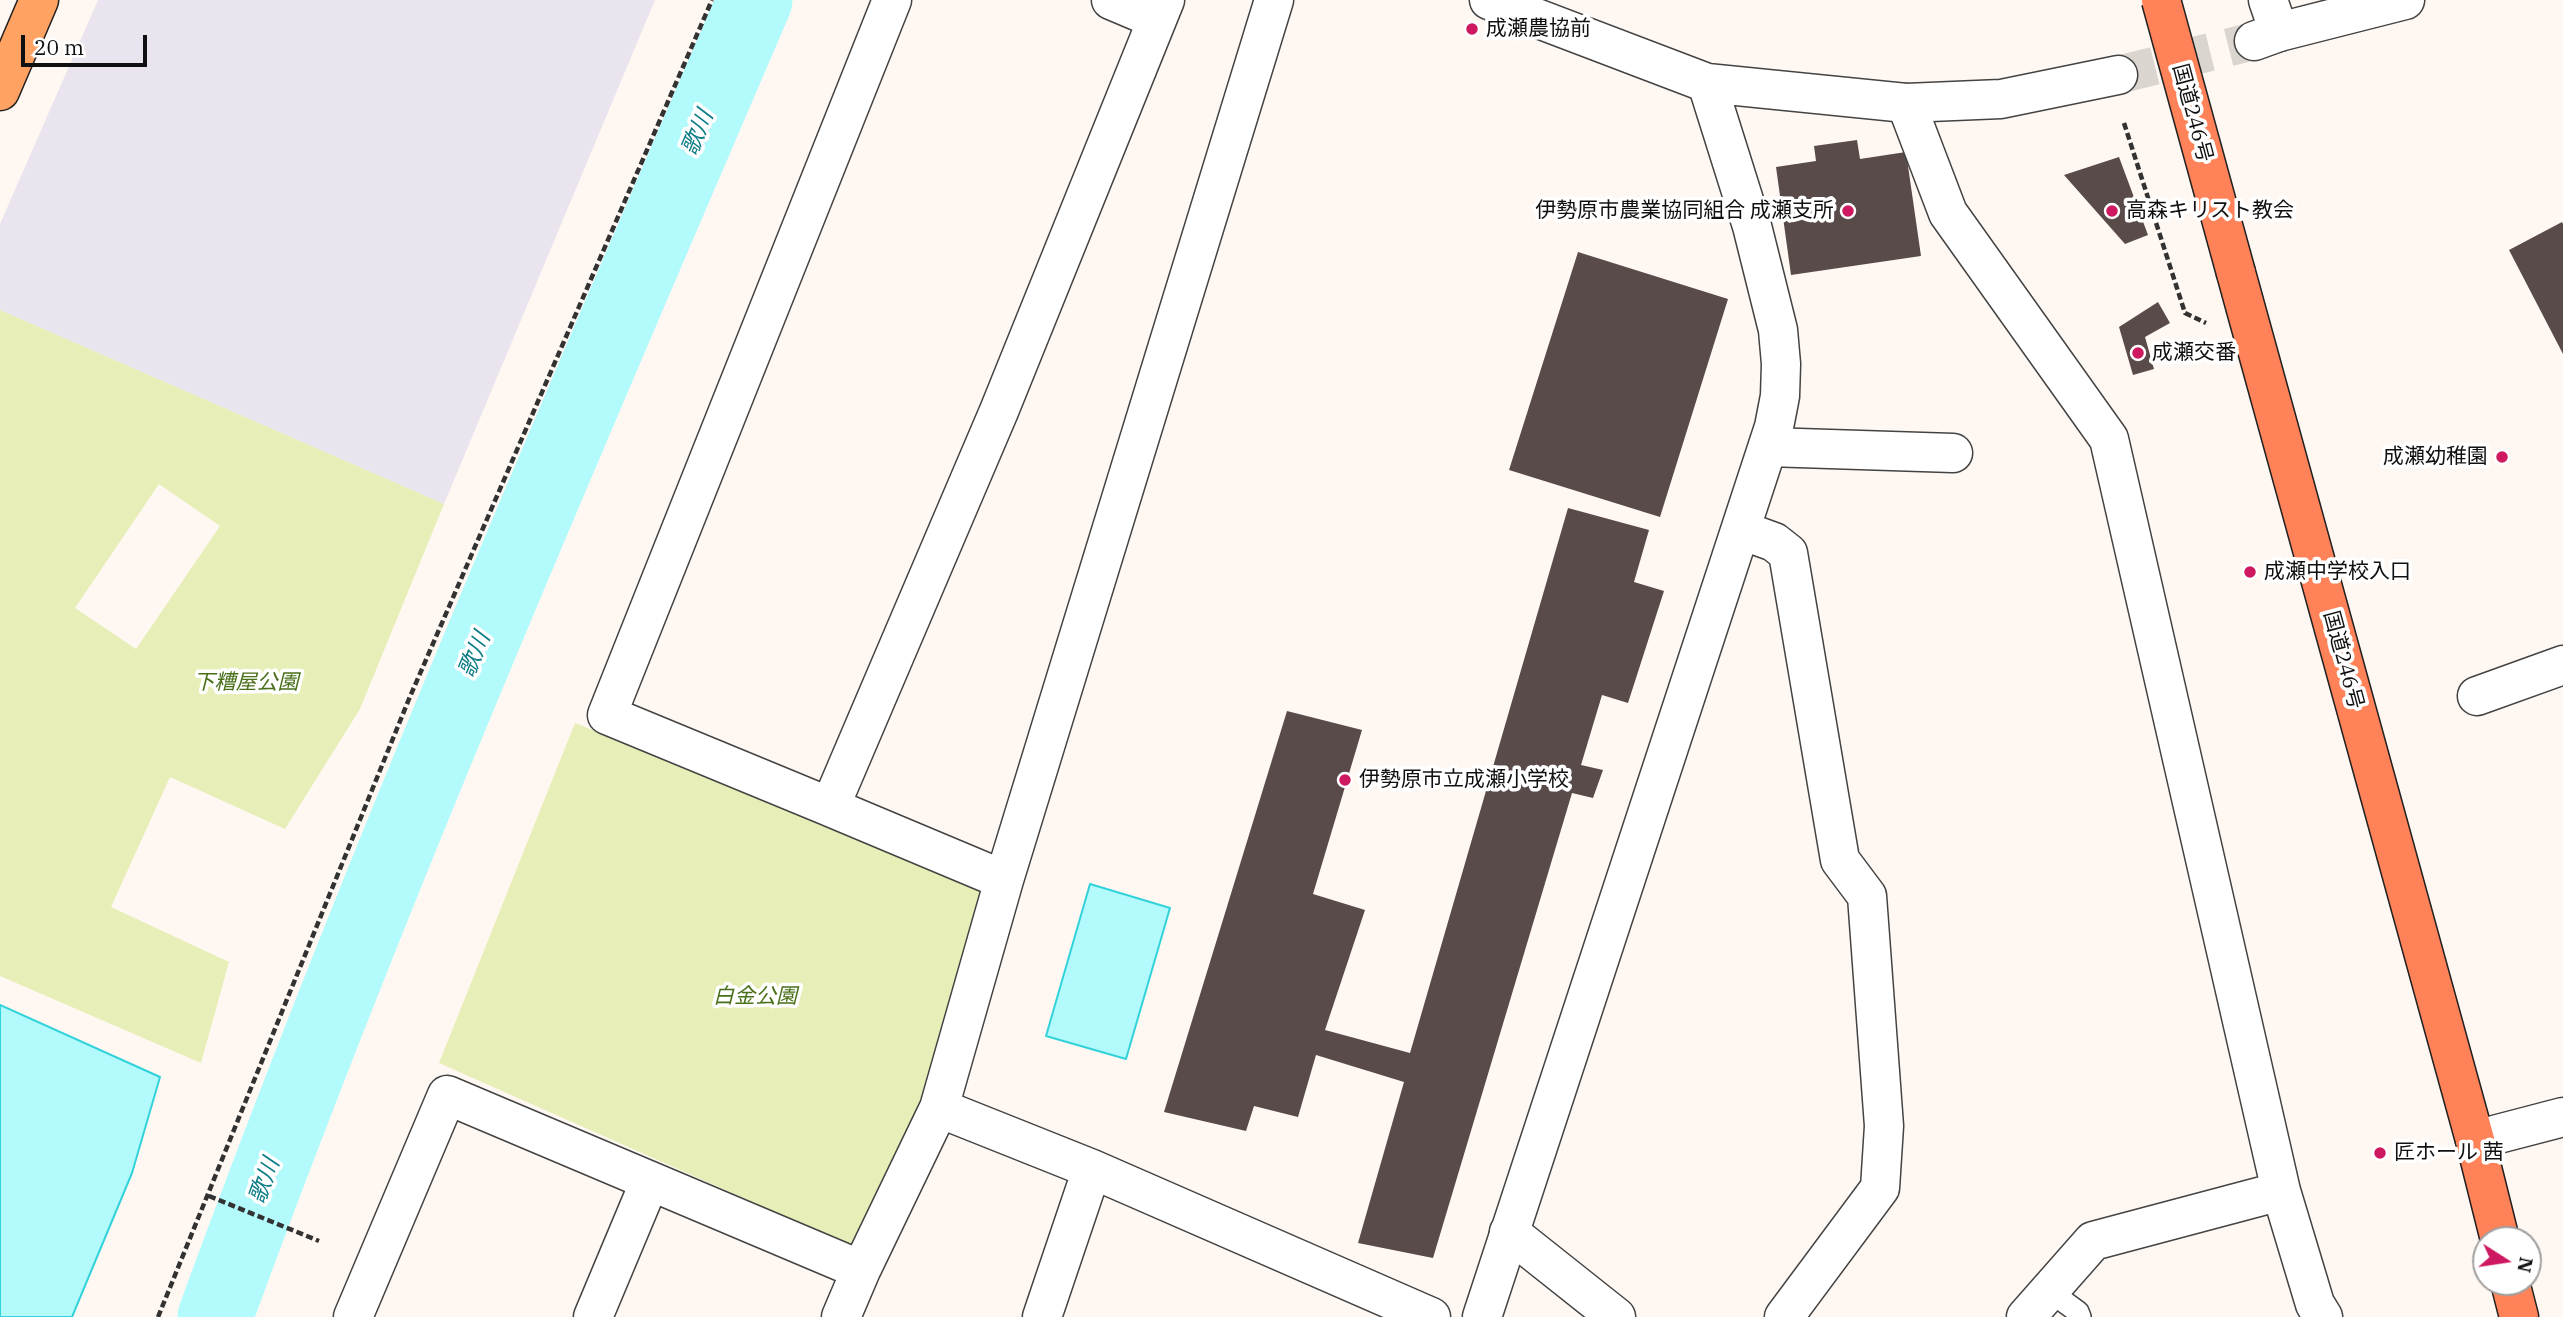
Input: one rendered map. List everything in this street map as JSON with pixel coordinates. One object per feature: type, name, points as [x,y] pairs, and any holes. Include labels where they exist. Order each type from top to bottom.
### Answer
[{"type":"highway","name":"国道246号","points":[[2161,0],[2496,1226]]},
{"type":"highway","points":[[2514,1296],[2519,1317]]},
{"type":"main road","points":[[0,91],[39,0]]},
{"type":"street","points":[[892,0],[607,715],[1004,880]]},
{"type":"street","points":[[830,807],[999,411],[1160,9],[1111,0]]},
{"type":"street","points":[[841,1317],[939,1108],[1004,880],[1274,0]]},
{"type":"street","points":[[1489,0],[1707,83],[1906,103],[2001,99],[2118,75]]},
{"type":"street","points":[[2267,24],[2392,2]]},
{"type":"street","points":[[1482,1317],[1768,447],[1780,396],[1778,330],[1752,226],[1707,83]]},
{"type":"street","points":[[1906,103],[1948,213],[2109,439],[2281,1191],[2315,1304],[2323,1317]]},
{"type":"street","points":[[1768,447],[1938,462]]},
{"type":"street","points":[[1741,530],[1774,542],[1788,553],[1840,860],[1867,896],[1884,1126],[1880,1188],[1784,1317]]},
{"type":"street","points":[[2477,696],[2562,669]]},
{"type":"street","points":[[353,1317],[447,1095],[861,1270]]},
{"type":"street","points":[[939,1108],[1092,1170],[1431,1317]]},
{"type":"street","points":[[2475,1140],[2563,1117]]},
{"type":"street","points":[[1042,1317],[1092,1170]]},
{"type":"street","points":[[593,1317],[650,1181]]},
{"type":"street","points":[[2037,1303],[2093,1241],[2281,1191]]},
{"type":"street","points":[[1509,1232],[1616,1317]]},
{"type":"lane","points":[[2037,1303],[2078,1312],[2080,1317]]},
{"type":"path","points":[[158,1317],[409,699],[712,0]]},
{"type":"path","points":[[2124,123],[2185,313],[2206,323]]},
{"type":"path","points":[[209,1196],[319,1241]]},
{"type":"shaded area","points":[[98,0],[655,0],[444,504],[0,310],[0,224]]},
{"type":"green space","name":"下糟屋公園","points":[[0,310],[444,504],[360,709],[285,829],[170,777],[111,907],[229,962],[201,1063],[0,976]],"holes":[[[159,484],[220,526],[136,649],[75,608]]]},
{"type":"green space","name":"白金公園","points":[[575,723],[989,885],[931,1075],[856,1248],[439,1063]]},
{"type":"water","points":[[1090,884],[1170,908],[1126,1059],[1046,1036]]},
{"type":"water","points":[[0,1005],[160,1077],[132,1173],[72,1317],[0,1317]]},
{"type":"building","name":"伊勢原市農業協同組合 成瀬支所","points":[[1857,140],[1860,159],[1906,152],[1921,256],[1791,275],[1776,167],[1816,161],[1814,146]]},
{"type":"building","points":[[2119,157],[2148,235],[2125,244],[2064,175]]},
{"type":"building","points":[[2562,222],[2563,224],[2563,354],[2509,250]]},
{"type":"building","points":[[1578,252],[1728,299],[1660,517],[1509,470]]},
{"type":"building","name":"成瀬交番","points":[[2158,302],[2170,323],[2145,337],[2154,369],[2133,375],[2119,327]]},
{"type":"building","points":[[1568,508],[1649,530],[1634,582],[1664,591],[1628,703],[1602,695],[1581,765],[1603,770],[1593,798],[1572,793],[1433,1258],[1358,1243],[1404,1082],[1316,1055],[1298,1117],[1254,1106],[1246,1131],[1164,1112],[1287,711],[1362,730],[1313,894],[1365,910],[1325,1030],[1410,1053]]},
{"type":"waterway","name":"歌川","points":[[215,1317],[277,1150],[408,819],[755,0]]},
{"type":"tunnel","points":[[2118,75],[2254,41]]},
{"type":"place","name":"成瀬農協前","points":[[1472,29]]},
{"type":"place","name":"伊勢原市農業協同組合 成瀬支所","points":[[1848,211]]},
{"type":"place","name":"高森キリスト教会","points":[[2112,211]]},
{"type":"place","name":"成瀬交番","points":[[2138,353]]},
{"type":"place","name":"成瀬幼稚園","points":[[2502,457]]},
{"type":"place","name":"成瀬中学校入口","points":[[2250,572]]},
{"type":"place","name":"伊勢原市立成瀬小学校","points":[[1345,780]]},
{"type":"place","name":"匠ホール 茜","points":[[2380,1153]]}]
